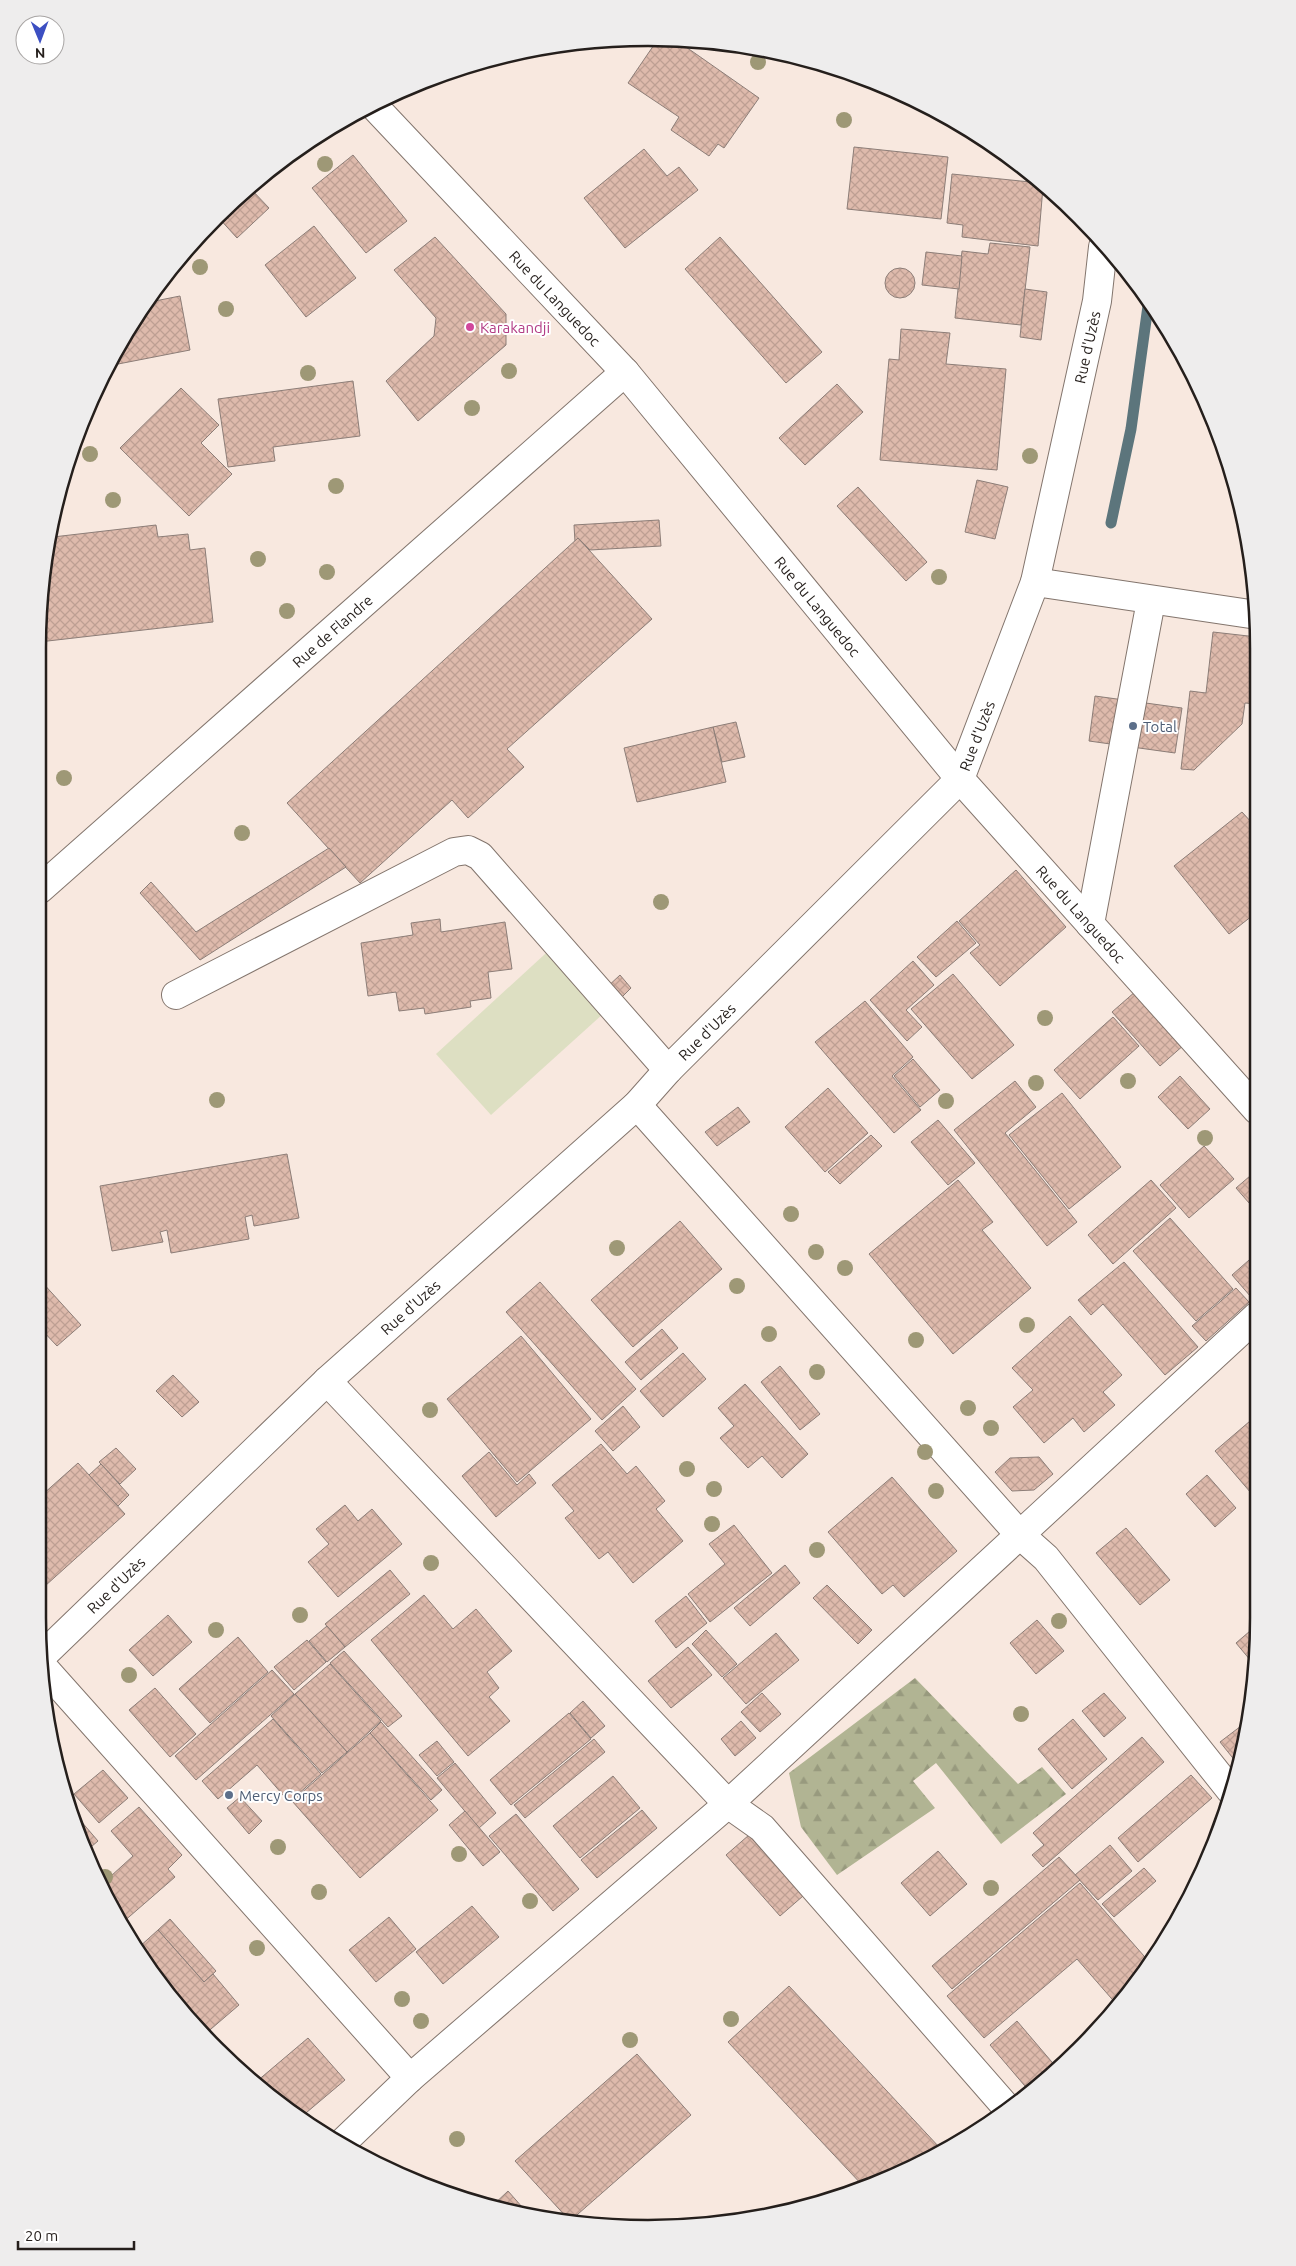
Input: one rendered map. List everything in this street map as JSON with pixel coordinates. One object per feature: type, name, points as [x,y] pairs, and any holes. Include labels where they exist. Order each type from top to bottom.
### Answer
[{"type":"street","name":"Rue du Languedoc","points":[[378,110],[625,372],[960,780],[1250,1102]]},
{"type":"street","name":"Rue d'Uzès","points":[[48,1650],[327,1381],[637,1105],[668,1070],[960,780],[1035,582],[1097,301],[1102,254]]},
{"type":"street","name":"Rue de Flandre","points":[[46,884],[625,372]]},
{"type":"street","points":[[1035,582],[1152,601],[1248,614]]},
{"type":"street","points":[[1090,924],[1152,601]]},
{"type":"street","points":[[176,995],[454,852],[468,850],[480,856],[668,1070]]},
{"type":"street","points":[[637,1105],[1019,1534],[1046,1558],[1226,1785]]},
{"type":"street","points":[[346,2138],[410,2078],[728,1804],[1250,1322]]},
{"type":"street","points":[[327,1381],[728,1804],[762,1828],[1003,2103]]},
{"type":"street","points":[[49,1673],[410,2078]]},
{"type":"green space","points":[[557,943],[614,1004],[491,1115],[436,1054]]},
{"type":"green space","points":[[915,1678],[1018,1784],[1042,1767],[1066,1794],[1001,1844],[936,1763],[913,1781],[935,1808],[837,1875],[801,1827],[789,1773]]},
{"type":"building","points":[[653,46],[688,48],[759,98],[724,148],[718,144],[709,156],[671,130],[679,117],[628,83]]},
{"type":"building","points":[[854,147],[948,157],[941,219],[847,209]]},
{"type":"building","points":[[644,149],[667,176],[679,167],[698,190],[625,248],[584,198]]},
{"type":"building","points":[[353,155],[407,221],[366,253],[312,188]]},
{"type":"building","points":[[952,174],[1027,182],[1042,194],[1038,246],[962,237],[963,225],[947,223]]},
{"type":"building","points":[[255,193],[269,208],[237,238],[222,222]]},
{"type":"building","points":[[314,226],[356,278],[306,317],[265,265]]},
{"type":"building","name":"Karakandji","points":[[435,237],[506,314],[506,345],[418,421],[386,381],[434,336],[436,318],[394,270]]},
{"type":"building","points":[[720,237],[822,352],[786,383],[685,269]]},
{"type":"building","points":[[990,243],[1030,247],[1021,325],[955,318],[962,251],[988,254]]},
{"type":"building","points":[[926,252],[962,256],[959,289],[922,285]]},
{"type":"building","points":[[900,268],[911,272],[915,283],[911,294],[900,298],[889,294],[885,283],[889,272]]},
{"type":"building","points":[[1025,289],[1047,292],[1041,340],[1020,337]]},
{"type":"building","points":[[180,296],[190,350],[118,364],[127,347],[158,300]]},
{"type":"building","points":[[901,329],[950,333],[946,364],[1006,369],[997,470],[880,460],[889,359],[899,360]]},
{"type":"building","points":[[353,381],[360,436],[273,447],[275,461],[228,467],[218,399]]},
{"type":"building","points":[[837,384],[863,412],[805,465],[779,438]]},
{"type":"building","points":[[181,388],[219,425],[201,443],[232,474],[189,516],[120,448]]},
{"type":"building","points":[[977,480],[1008,487],[995,539],[965,532]]},
{"type":"building","points":[[858,487],[927,562],[906,581],[837,506]]},
{"type":"building","points":[[659,520],[661,546],[590,550],[578,538],[575,542],[574,525]]},
{"type":"building","points":[[156,525],[158,537],[188,534],[190,550],[205,548],[213,622],[46,641],[51,569],[57,537]]},
{"type":"building","points":[[578,538],[652,619],[507,749],[524,767],[468,818],[452,800],[360,883],[287,803]]},
{"type":"building","points":[[1213,632],[1249,636],[1250,703],[1245,703],[1242,724],[1194,770],[1181,769],[1190,691],[1206,693]]},
{"type":"building","points":[[1095,696],[1182,708],[1175,753],[1089,741]]},
{"type":"building","points":[[736,722],[745,757],[722,762],[713,727]]},
{"type":"building","points":[[713,727],[726,782],[637,802],[624,748]]},
{"type":"building","points":[[1242,812],[1250,821],[1250,918],[1229,934],[1174,866]]},
{"type":"building","points":[[329,848],[346,867],[200,960],[140,893],[151,882],[196,932]]},
{"type":"building","points":[[1016,870],[1066,927],[1000,986],[970,953],[980,945],[959,921]]},
{"type":"building","points":[[440,919],[441,932],[505,922],[512,969],[488,972],[491,998],[470,1001],[471,1007],[425,1014],[424,1008],[399,1011],[396,992],[368,996],[361,943],[413,935],[411,923]]},
{"type":"building","points":[[957,921],[976,943],[936,977],[917,957]]},
{"type":"building","points":[[913,961],[934,985],[906,1010],[922,1027],[907,1041],[870,1000]]},
{"type":"building","points":[[953,974],[1014,1045],[972,1079],[911,1009]]},
{"type":"building","points":[[620,975],[631,988],[617,1002],[605,989]]},
{"type":"building","points":[[1136,991],[1185,1044],[1160,1066],[1112,1012]]},
{"type":"building","points":[[865,1001],[913,1057],[892,1076],[921,1110],[894,1133],[815,1042]]},
{"type":"building","points":[[1113,1017],[1139,1046],[1080,1099],[1054,1070]]},
{"type":"building","points":[[913,1059],[940,1090],[920,1107],[894,1076]]},
{"type":"building","points":[[1180,1076],[1210,1109],[1188,1129],[1158,1097]]},
{"type":"building","points":[[1015,1081],[1036,1107],[1005,1133],[1077,1222],[1047,1246],[954,1130]]},
{"type":"building","points":[[828,1088],[868,1133],[825,1172],[785,1127]]},
{"type":"building","points":[[1062,1093],[1121,1167],[1069,1209],[1009,1135]]},
{"type":"building","points":[[738,1107],[750,1122],[717,1146],[705,1132]]},
{"type":"building","points":[[938,1120],[975,1163],[948,1185],[911,1142]]},
{"type":"building","points":[[871,1135],[882,1146],[840,1184],[828,1172]]},
{"type":"building","points":[[1204,1146],[1234,1179],[1189,1218],[1160,1185]]},
{"type":"building","points":[[287,1154],[299,1218],[254,1226],[252,1215],[245,1217],[249,1239],[171,1253],[167,1230],[160,1232],[163,1242],[112,1251],[100,1186]]},
{"type":"building","points":[[1250,1176],[1250,1204],[1236,1188]]},
{"type":"building","points":[[958,1180],[993,1222],[982,1230],[1031,1288],[953,1354],[869,1254]]},
{"type":"building","points":[[1151,1180],[1176,1208],[1113,1264],[1088,1235]]},
{"type":"building","points":[[1170,1218],[1233,1289],[1196,1321],[1133,1251]]},
{"type":"building","points":[[680,1221],[722,1269],[633,1347],[591,1300]]},
{"type":"building","points":[[1250,1259],[1250,1296],[1232,1275]]},
{"type":"building","points":[[1124,1262],[1198,1347],[1165,1375],[1103,1304],[1091,1315],[1078,1300]]},
{"type":"building","points":[[540,1282],[636,1389],[602,1420],[506,1312]]},
{"type":"building","points":[[46,1286],[81,1325],[57,1346],[46,1334]]},
{"type":"building","points":[[1236,1288],[1249,1302],[1206,1341],[1192,1326]]},
{"type":"building","points":[[1070,1316],[1122,1375],[1103,1392],[1115,1405],[1084,1432],[1073,1418],[1044,1443],[1013,1407],[1033,1390],[1012,1368]]},
{"type":"building","points":[[662,1329],[678,1348],[641,1380],[625,1362]]},
{"type":"building","points":[[521,1336],[591,1419],[517,1482],[447,1399]]},
{"type":"building","points":[[683,1353],[706,1379],[663,1417],[640,1391]]},
{"type":"building","points":[[780,1366],[820,1414],[800,1430],[761,1382]]},
{"type":"building","points":[[173,1375],[199,1402],[182,1417],[156,1391]]},
{"type":"building","points":[[745,1384],[808,1454],[782,1478],[762,1456],[748,1468],[720,1438],[734,1426],[718,1408]]},
{"type":"building","points":[[623,1406],[640,1427],[613,1451],[595,1431]]},
{"type":"building","points":[[1250,1421],[1250,1492],[1215,1451]]},
{"type":"building","points":[[601,1444],[627,1474],[636,1466],[665,1501],[656,1509],[683,1541],[633,1583],[608,1552],[599,1559],[565,1518],[574,1511],[552,1485]]},
{"type":"building","points":[[116,1448],[136,1469],[120,1484],[99,1462]]},
{"type":"building","points":[[489,1452],[517,1485],[529,1474],[536,1483],[496,1517],[462,1476]]},
{"type":"building","points":[[1039,1457],[1053,1474],[1034,1490],[1012,1491],[995,1472],[1010,1458]]},
{"type":"building","points":[[78,1463],[125,1514],[46,1585],[46,1491]]},
{"type":"building","points":[[101,1464],[129,1495],[118,1506],[89,1475]]},
{"type":"building","points":[[1207,1475],[1236,1508],[1215,1527],[1186,1494]]},
{"type":"building","points":[[892,1477],[957,1551],[904,1597],[893,1585],[882,1594],[828,1532]]},
{"type":"building","points":[[345,1505],[358,1521],[372,1509],[402,1544],[338,1597],[308,1562],[329,1544],[316,1529]]},
{"type":"building","points":[[734,1525],[772,1573],[710,1622],[688,1594],[725,1564],[709,1544]]},
{"type":"building","points":[[1126,1528],[1170,1580],[1140,1605],[1096,1553]]},
{"type":"building","points":[[785,1565],[800,1583],[750,1626],[734,1608]]},
{"type":"building","points":[[390,1570],[410,1594],[345,1647],[325,1624]]},
{"type":"building","points":[[827,1585],[872,1630],[858,1644],[813,1598]]},
{"type":"building","points":[[424,1595],[453,1629],[476,1609],[512,1651],[487,1672],[499,1688],[489,1697],[510,1721],[468,1756],[371,1640]]},
{"type":"building","points":[[686,1596],[707,1623],[676,1648],[655,1621]]},
{"type":"building","points":[[168,1615],[192,1642],[153,1676],[129,1650]]},
{"type":"building","points":[[1037,1620],[1064,1651],[1036,1674],[1010,1643]]},
{"type":"building","points":[[327,1626],[345,1647],[327,1662],[309,1641]]},
{"type":"building","points":[[706,1630],[737,1664],[722,1677],[692,1644]]},
{"type":"building","points":[[1249,1632],[1248,1657],[1236,1643]]},
{"type":"building","points":[[776,1633],[799,1660],[746,1704],[723,1678]]},
{"type":"building","points":[[238,1637],[268,1672],[210,1723],[179,1689]]},
{"type":"building","points":[[307,1640],[326,1662],[294,1690],[274,1667]]},
{"type":"building","points":[[688,1647],[712,1675],[671,1708],[648,1681]]},
{"type":"building","points":[[344,1651],[402,1716],[388,1727],[330,1663]]},
{"type":"building","points":[[330,1664],[381,1721],[347,1752],[295,1694]]},
{"type":"building","points":[[272,1670],[294,1694],[196,1780],[175,1756]]},
{"type":"building","points":[[155,1688],[196,1734],[170,1757],[129,1710]]},
{"type":"building","points":[[762,1693],[781,1714],[760,1732],[741,1712]]},
{"type":"building","points":[[1104,1693],[1126,1718],[1104,1737],[1082,1711]]},
{"type":"building","points":[[295,1694],[347,1752],[322,1773],[271,1716]]},
{"type":"building","points":[[583,1701],[605,1726],[591,1738],[570,1713]]},
{"type":"building","points":[[569,1713],[591,1739],[511,1805],[490,1780]]},
{"type":"building","points":[[273,1719],[321,1774],[289,1802],[257,1765],[218,1799],[202,1781]]},
{"type":"building","points":[[1073,1719],[1107,1759],[1072,1789],[1038,1749]]},
{"type":"building","points":[[741,1721],[756,1738],[735,1756],[721,1739]]},
{"type":"building","points":[[381,1722],[442,1790],[431,1800],[370,1733]]},
{"type":"building","points":[[1239,1727],[1233,1758],[1220,1742]]},
{"type":"building","points":[[370,1733],[438,1810],[360,1878],[292,1801]]},
{"type":"building","points":[[1142,1737],[1164,1762],[1043,1867],[1032,1855],[1044,1845],[1033,1833]]},
{"type":"building","points":[[594,1739],[605,1752],[525,1818],[514,1805]]},
{"type":"building","points":[[437,1741],[454,1762],[437,1776],[419,1755]]},
{"type":"building","points":[[455,1763],[496,1813],[479,1828],[437,1778]]},
{"type":"building","points":[[103,1770],[128,1798],[99,1823],[74,1794]]},
{"type":"building","points":[[1191,1775],[1212,1798],[1138,1862],[1118,1838]]},
{"type":"building","points":[[613,1776],[640,1808],[580,1858],[553,1826]]},
{"type":"building","points":[[240,1797],[262,1821],[249,1834],[227,1808]]},
{"type":"building","points":[[139,1807],[182,1855],[168,1869],[175,1877],[127,1919],[106,1880],[133,1856],[111,1831]]},
{"type":"building","points":[[642,1810],[657,1828],[597,1878],[581,1860]]},
{"type":"building","points":[[465,1811],[500,1852],[483,1866],[449,1825]]},
{"type":"building","points":[[516,1814],[579,1889],[553,1911],[489,1836]]},
{"type":"building","points":[[83,1823],[98,1841],[91,1847]]},
{"type":"building","points":[[749,1835],[803,1896],[780,1916],[726,1855]]},
{"type":"building","points":[[1110,1845],[1132,1871],[1098,1900],[1075,1875]]},
{"type":"building","points":[[938,1851],[967,1884],[930,1916],[901,1883]]},
{"type":"building","points":[[1059,1857],[1080,1880],[952,1989],[932,1966]]},
{"type":"building","points":[[1144,1868],[1156,1881],[1114,1917],[1102,1904]]},
{"type":"building","points":[[1080,1883],[1145,1957],[1112,2000],[1077,1959],[984,2038],[947,1996]]},
{"type":"building","points":[[472,1906],[499,1937],[443,1984],[416,1952]]},
{"type":"building","points":[[389,1917],[416,1949],[376,1982],[349,1950]]},
{"type":"building","points":[[170,1919],[216,1971],[204,1982],[158,1930]]},
{"type":"building","points":[[158,1930],[204,1982],[213,1974],[239,2005],[210,2030],[171,1984],[143,1944]]},
{"type":"building","points":[[789,1986],[937,2145],[914,2158],[859,2181],[728,2042]]},
{"type":"building","points":[[1017,2021],[1053,2063],[1025,2086],[990,2045]]},
{"type":"building","points":[[308,2038],[345,2080],[306,2113],[261,2078]]},
{"type":"building","points":[[637,2054],[691,2115],[576,2216],[564,2214],[515,2161]]},
{"type":"building","points":[[508,2191],[521,2206],[498,2200]]},
{"type":"waterway","points":[[1111,523],[1131,429],[1147,313]]},
{"type":"place","name":"Karakandji","points":[[470,327]]},
{"type":"place","name":"Total","points":[[1133,726]]},
{"type":"place","name":"Mercy Corps","points":[[229,1795]]}]
